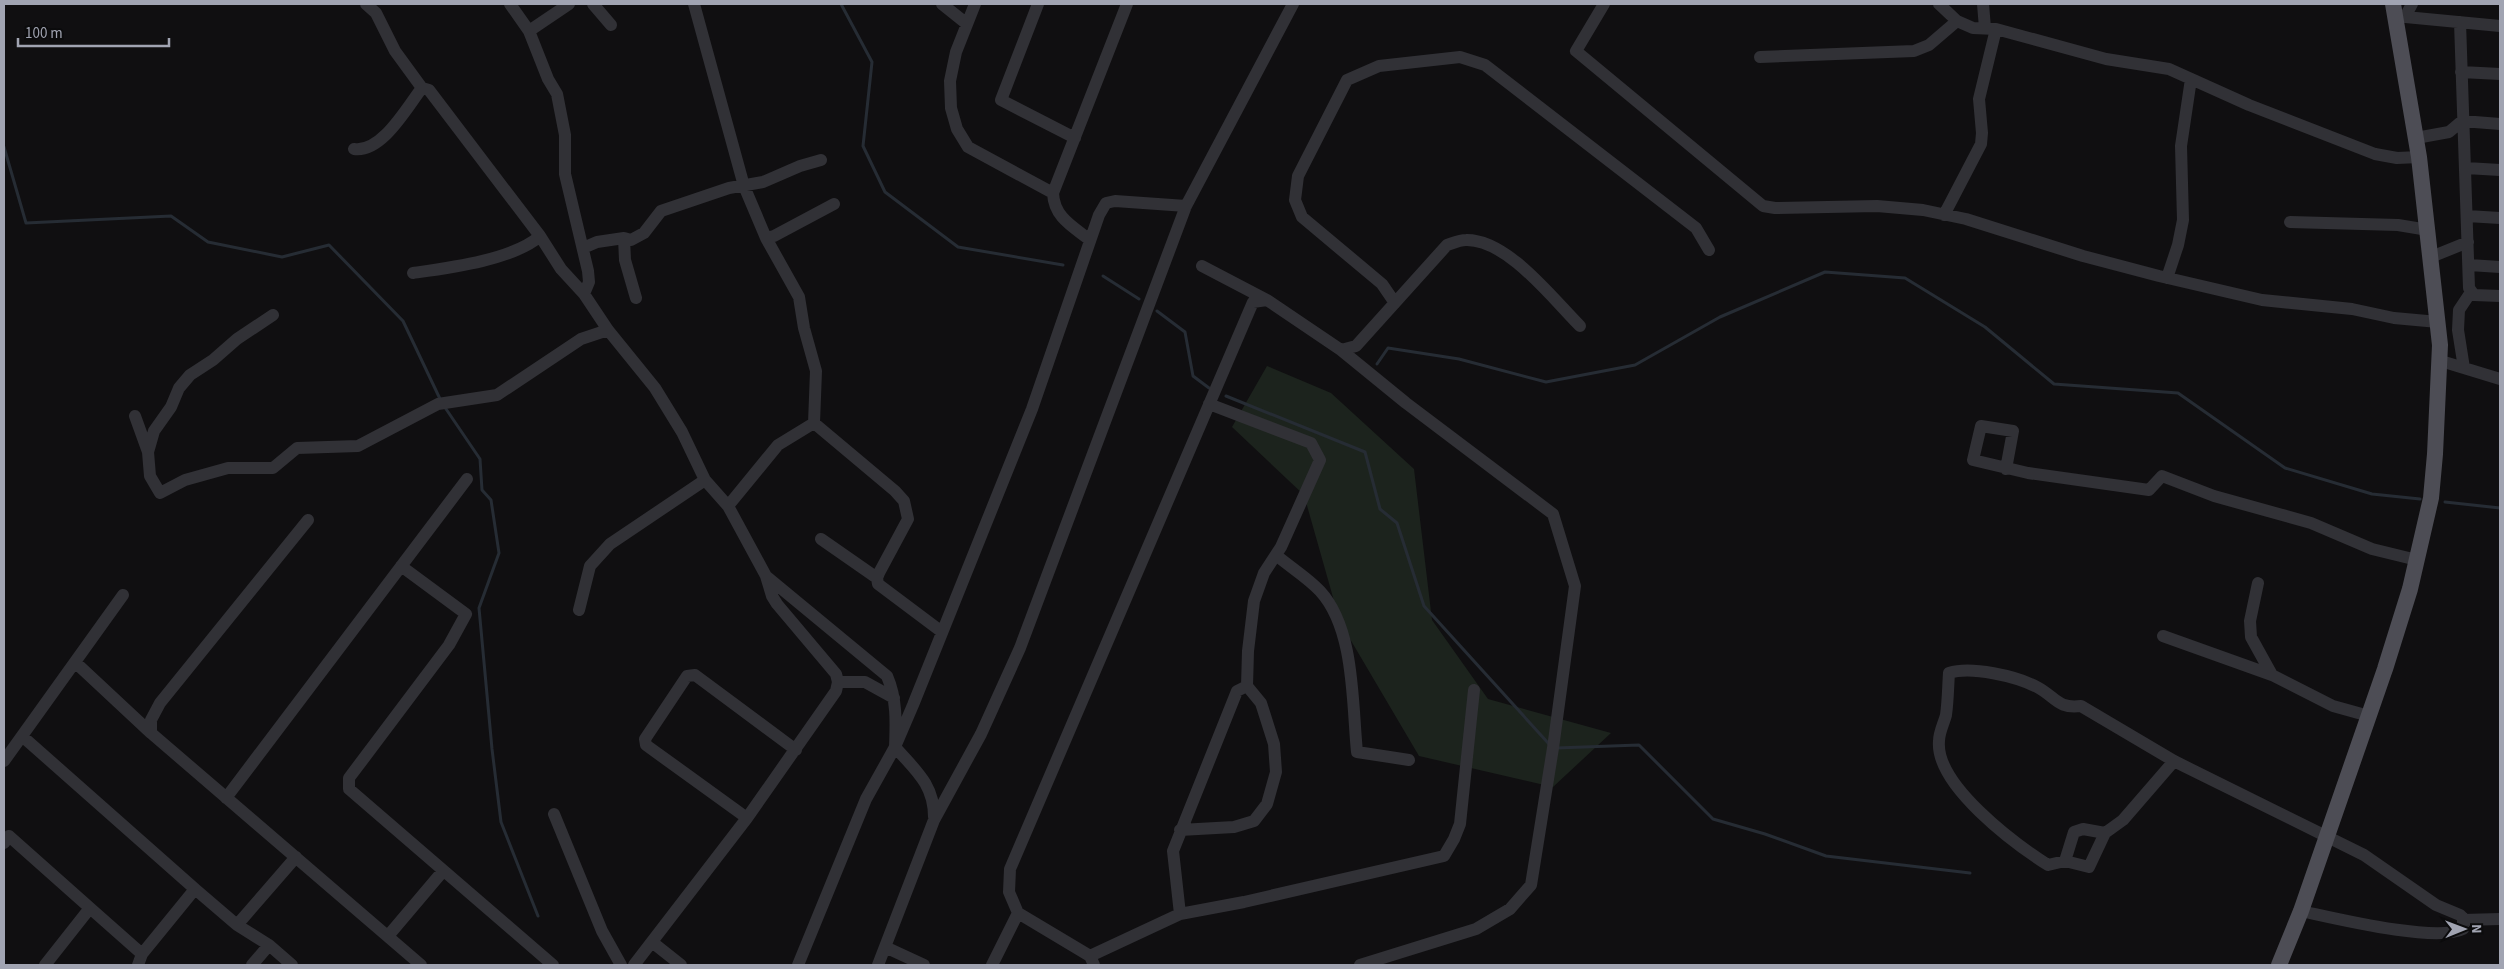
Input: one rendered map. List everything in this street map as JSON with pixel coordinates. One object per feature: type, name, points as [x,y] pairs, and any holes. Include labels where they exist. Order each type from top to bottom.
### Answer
[{"type":"main road","points":[[2279,965],[2301,911],[2385,669],[2417,560],[2431,498],[2441,361],[2428,230],[2398,12]]},
{"type":"street","points":[[366,4],[376,13],[395,51],[422,88],[429,90],[540,236],[561,268],[584,294],[608,330],[655,388],[682,432],[705,480],[728,506],[766,576],[772,596],[777,604],[836,674],[838,682],[836,691],[796,750],[747,818],[634,965]]},
{"type":"street","points":[[510,4],[529,31],[556,94],[563,118],[566,135],[565,174],[583,248],[588,282],[584,294]]},
{"type":"street","points":[[529,31],[568,4]]},
{"type":"street","points":[[593,4],[611,25]]},
{"type":"street","points":[[694,4],[744,186],[766,238],[799,297],[804,328],[816,371],[814,423]]},
{"type":"street","points":[[942,4],[967,24]]},
{"type":"street","points":[[975,4],[956,52],[950,81],[951,108],[957,129],[968,147],[1053,193]]},
{"type":"street","points":[[1038,4],[1001,100],[1075,138]]},
{"type":"street","points":[[1090,240],[1058,215],[1053,204],[1053,193],[1127,4]]},
{"type":"street","points":[[878,965],[934,820],[981,734],[1020,648],[1186,206],[1293,4]]},
{"type":"street","points":[[1604,4],[1576,51],[1763,206],[1774,208],[1877,206],[1944,215],[1966,219],[2083,256],[2262,300],[2352,309],[2394,318],[2438,322]]},
{"type":"street","points":[[1939,4],[1957,21],[1973,28],[1990,29],[2106,59],[2169,69],[2191,80],[2375,154],[2397,158],[2419,157]]},
{"type":"street","points":[[1944,215],[1981,144],[1979,98],[1990,29],[1983,4]]},
{"type":"street","points":[[2398,12],[2412,4]]},
{"type":"street","points":[[2398,12],[2500,26]]},
{"type":"street","points":[[1760,57],[1914,51],[1929,45],[1957,21]]},
{"type":"street","points":[[2460,22],[2462,121],[2466,168],[2471,292],[2458,310],[2458,330],[2464,368]]},
{"type":"street","points":[[1395,303],[1382,284],[1302,217],[1295,200],[1298,176],[1347,80],[1379,66],[1460,57],[1485,65],[1696,228],[1709,250]]},
{"type":"street","points":[[2461,72],[2500,74]]},
{"type":"street","points":[[2167,278],[2178,245],[2183,220],[2181,146],[2191,80]]},
{"type":"street","points":[[354,149],[364,150],[382,140],[422,88]]},
{"type":"street","points":[[2416,138],[2449,132],[2462,121],[2500,124]]},
{"type":"street","points":[[583,248],[597,242],[624,238],[631,240],[644,233],[661,211],[729,188],[763,182],[800,166],[821,160]]},
{"type":"street","points":[[2466,168],[2500,170]]},
{"type":"street","points":[[798,965],[866,800],[895,747],[1032,409],[1099,215],[1106,203],[1116,201],[1186,206]]},
{"type":"street","points":[[766,238],[774,236],[834,204]]},
{"type":"street","points":[[2467,216],[2500,218]]},
{"type":"street","points":[[2290,222],[2398,225],[2428,230]]},
{"type":"street","points":[[413,273],[499,256],[527,246],[540,236]]},
{"type":"street","points":[[624,238],[625,260],[636,298]]},
{"type":"street","points":[[1342,350],[1356,346],[1447,245],[1466,240],[1489,244],[1513,259],[1580,326]]},
{"type":"street","points":[[2431,257],[2468,242]]},
{"type":"street","points":[[2469,265],[2500,267]]},
{"type":"street","points":[[1202,266],[1266,300],[1342,350],[1406,403],[1554,514],[1575,586],[1553,748],[1530,885],[1510,909],[1476,929],[1360,965]]},
{"type":"street","points":[[2471,292],[2474,295],[2500,296]]},
{"type":"street","points":[[1266,300],[1253,302],[1010,869],[1009,892],[1018,913],[1092,961],[1180,914],[1244,902],[1444,856],[1460,824],[1474,690]]},
{"type":"street","points":[[148,452],[154,431],[171,407],[179,388],[190,375],[213,360],[237,339],[273,315]]},
{"type":"street","points":[[135,416],[148,452],[150,476],[160,493],[185,480],[228,468],[273,468],[297,448],[358,446],[438,404],[497,395],[581,339],[608,330]]},
{"type":"street","points":[[2441,361],[2500,379]]},
{"type":"street","points":[[1180,830],[1234,827],[1254,821],[1267,804],[1276,772],[1274,744],[1261,703],[1247,686],[1248,651],[1254,600],[1264,573],[1276,555],[1320,460],[1311,443],[1209,404]]},
{"type":"street","points":[[728,506],[778,445],[814,423]]},
{"type":"street","points":[[814,423],[896,491],[904,502],[908,519],[877,578],[878,584],[942,632]]},
{"type":"street","points":[[2006,469],[2149,490],[2162,476],[2214,496],[2311,523],[2372,549],[2417,560]]},
{"type":"street","points":[[226,798],[468,478]]},
{"type":"street","points":[[579,610],[590,566],[610,544],[705,480]]},
{"type":"street","points":[[151,733],[151,720],[160,703],[308,520]]},
{"type":"street","points":[[821,539],[877,578]]},
{"type":"street","points":[[1276,555],[1320,591],[1340,622],[1348,658],[1357,752],[1409,760]]},
{"type":"street","points":[[401,566],[466,614],[449,645],[349,778],[349,789],[553,965]]},
{"type":"street","points":[[766,576],[888,676],[894,698],[895,747],[926,782],[934,800],[934,820]]},
{"type":"street","points":[[2258,583],[2250,621],[2251,637],[2272,675]]},
{"type":"street","points":[[4,761],[76,663],[123,594]]},
{"type":"street","points":[[2163,636],[2272,675],[2333,706],[2369,716]]},
{"type":"street","points":[[76,663],[151,733],[421,965]]},
{"type":"street","points":[[2174,761],[2123,820],[2105,833],[2088,867],[2065,861],[2048,866],[2027,852],[1973,808],[1945,767],[1938,742],[1946,716],[1949,673],[1961,669],[1986,672],[2037,687],[2057,703],[2069,707],[2081,706],[2174,761],[2364,856],[2436,905],[2460,915],[2463,920],[2463,929],[2458,932],[2433,933],[2368,926],[2301,911]]},
{"type":"street","points":[[747,818],[646,745],[645,739],[687,676],[695,675],[796,750]]},
{"type":"street","points":[[838,682],[865,682],[894,698]]},
{"type":"street","points":[[1180,914],[1173,851],[1237,691],[1247,686]]},
{"type":"street","points":[[22,736],[237,925],[269,945],[292,965]]},
{"type":"street","points":[[554,814],[602,931],[621,965]]},
{"type":"street","points":[[2065,861],[2074,832],[2083,829],[2105,833]]},
{"type":"street","points":[[4,843],[9,836],[90,908],[140,960],[195,889]]},
{"type":"street","points":[[237,925],[296,857]]},
{"type":"street","points":[[388,936],[443,871]]},
{"type":"street","points":[[45,965],[90,908]]},
{"type":"street","points":[[992,965],[1018,913]]},
{"type":"street","points":[[2463,920],[2500,919]]},
{"type":"street","points":[[652,942],[681,965]]},
{"type":"street","points":[[252,965],[269,945]]},
{"type":"street","points":[[886,947],[924,965]]},
{"type":"shaded area","points":[[1267,366],[1331,393],[1414,469],[1432,620],[1488,699],[1611,733],[1553,787],[1419,756],[1340,622],[1304,495],[1232,427]]},
{"type":"waterway","points":[[841,4],[872,62],[863,146],[885,192],[958,247],[1063,265]]},
{"type":"waterway","points":[[4,147],[26,223],[171,216],[208,242],[282,257],[329,245],[403,321],[441,401]]},
{"type":"waterway","points":[[1377,364],[1388,348],[1459,359],[1546,382],[1635,365],[1720,317],[1825,272],[1905,278],[1985,327],[2054,384],[2178,393],[2285,468],[2372,494],[2420,499]]},
{"type":"waterway","points":[[1103,276],[1139,299]]},
{"type":"waterway","points":[[1157,311],[1185,332],[1193,376],[1209,388]]},
{"type":"waterway","points":[[1226,396],[1365,452],[1380,509],[1397,523],[1424,606],[1549,744]]},
{"type":"waterway","points":[[444,406],[480,459],[482,490],[491,500],[499,553],[479,608],[492,749],[501,822],[538,916]]},
{"type":"waterway","points":[[2445,502],[2500,508]]},
{"type":"waterway","points":[[1556,748],[1639,745],[1713,819],[1765,834],[1826,856],[1970,873]]}]
